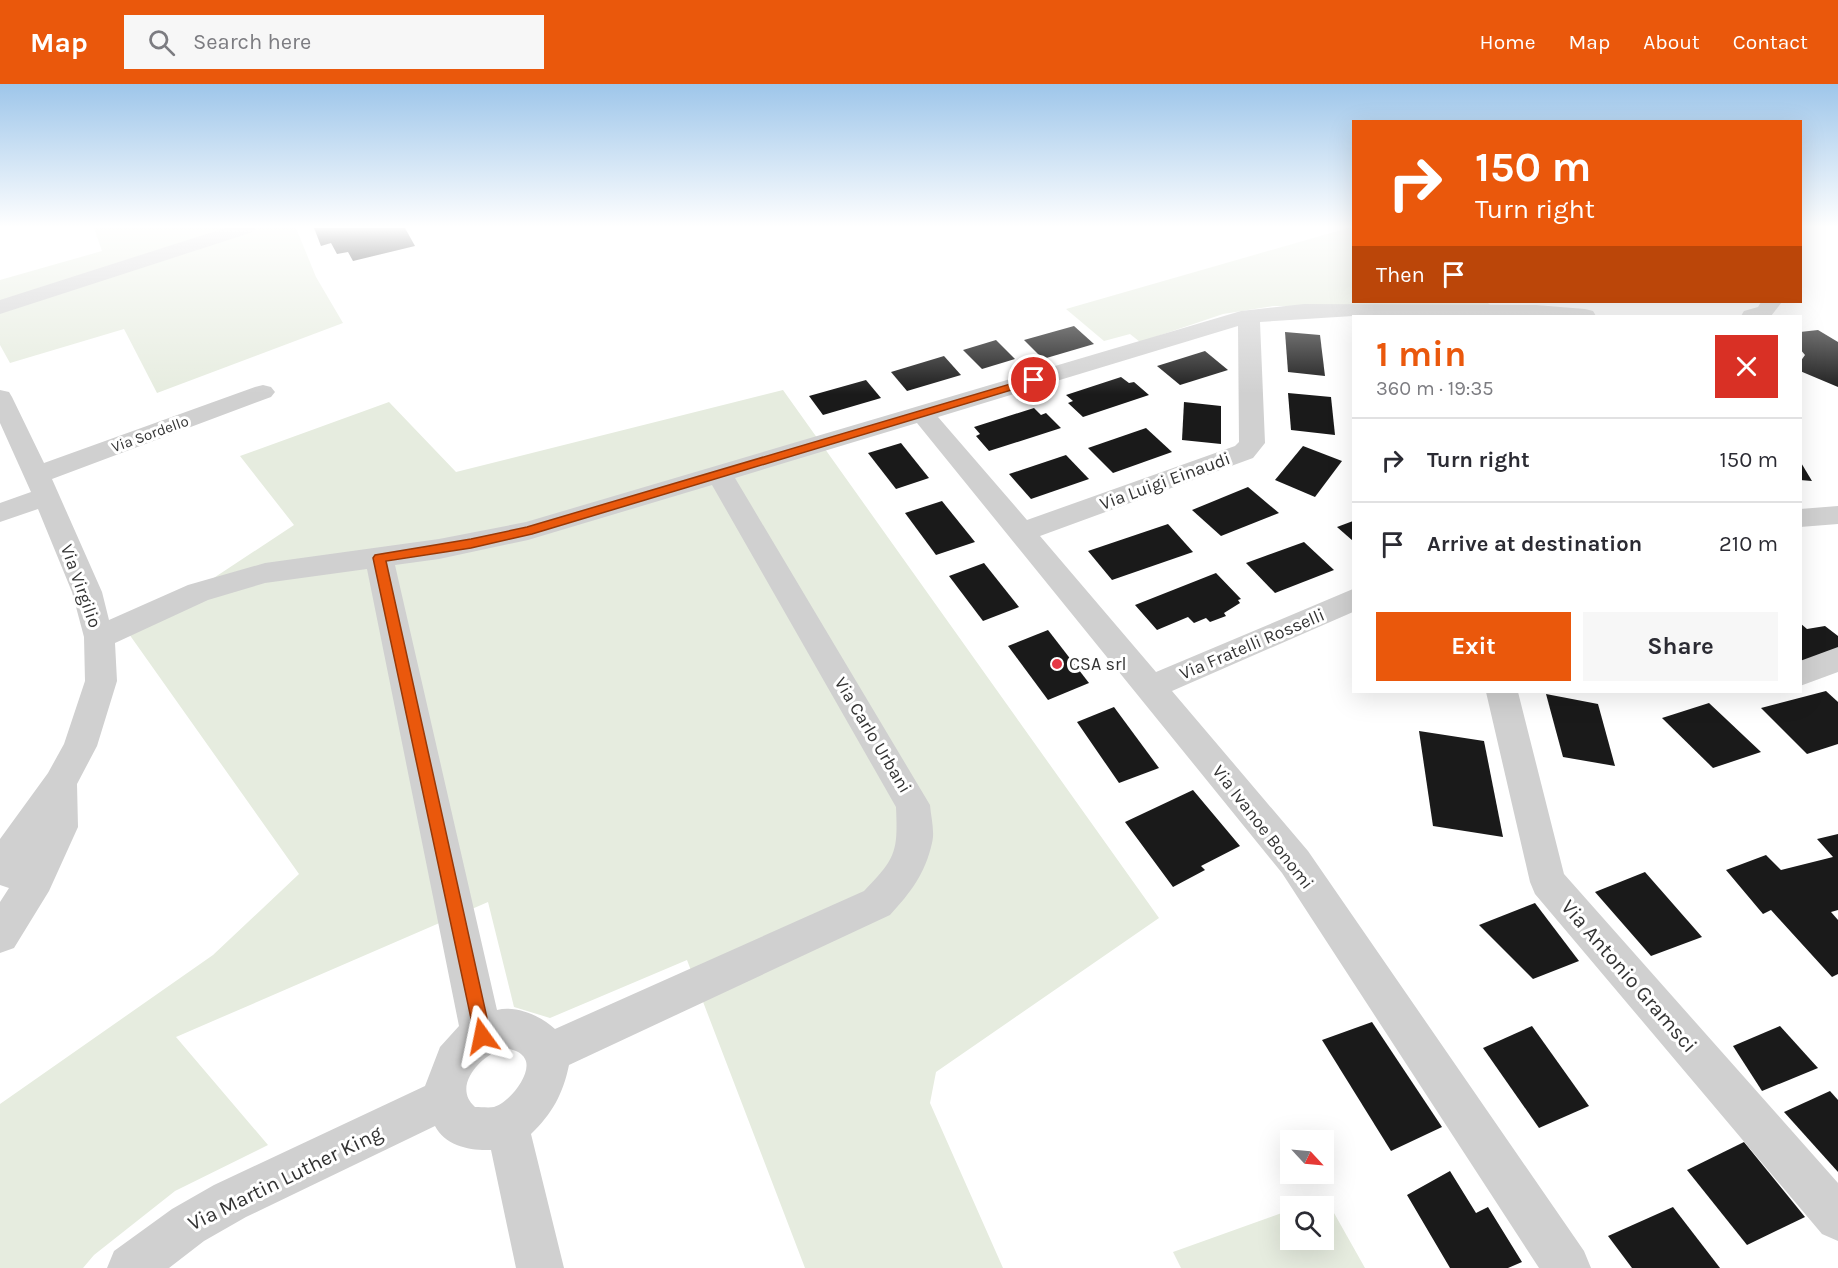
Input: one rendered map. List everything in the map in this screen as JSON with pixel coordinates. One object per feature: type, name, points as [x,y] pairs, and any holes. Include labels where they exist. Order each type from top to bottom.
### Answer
[{"type":"street","points":[[0,306],[72,283]]},
{"type":"street","points":[[1755,315],[1766,311],[1770,303]]},
{"type":"street","points":[[99,637],[198,592],[265,573],[471,544],[528,531],[1249,316],[1304,312],[1418,314],[1536,312],[1573,315]]},
{"type":"street","name":"Via Luigi Einaudi","points":[[1022,532],[1244,452],[1252,443],[1249,316]]},
{"type":"street","name":"Via Sordello","points":[[0,513],[42,485],[263,392]]},
{"type":"street","name":"Via Virgilio","points":[[0,398],[42,485],[87,592],[99,637],[101,681],[80,746],[60,783],[0,869],[36,879]]},
{"type":"street","name":"Via Ivanoe Bonomi","points":[[923,414],[1295,862],[1567,1268]]},
{"type":"street","name":"Via Carlo Urbani","points":[[547,1054],[877,903],[901,878],[915,841],[914,805],[719,474]]},
{"type":"street","points":[[1802,518],[1837,514]]},
{"type":"street","points":[[379,558],[482,1036]]},
{"type":"street","name":"Via Fratelli Rosselli","points":[[1151,687],[1352,600]]},
{"type":"street","points":[[1802,673],[1838,659]]},
{"type":"street","name":"Via Antonio Gramsci","points":[[1502,693],[1548,882],[1838,1218]]},
{"type":"street","points":[[0,935],[36,879],[60,827],[60,783]]},
{"type":"street","points":[[505,1028],[519,1029],[532,1033],[541,1042],[547,1054],[548,1069],[536,1100],[524,1113],[507,1124],[492,1129],[475,1129],[461,1124],[451,1113],[445,1099],[446,1083],[451,1067],[461,1052],[482,1036],[505,1028]]},
{"type":"street","name":"Via Martin Luther King","points":[[131,1268],[188,1225],[230,1201],[445,1099]]},
{"type":"street","points":[[507,1124],[540,1268]]},
{"type":"shaded area","points":[[0,283],[320,283],[343,323],[157,393],[124,329],[10,363],[0,345]]},
{"type":"shaded area","points":[[1156,283],[1352,283],[1352,303],[1488,303],[1491,306],[1273,306],[1223,314],[1140,342],[1130,334],[1104,341],[1066,309]]},
{"type":"shaded area","points":[[783,390],[1159,918],[936,1072],[930,1103],[1003,1268],[805,1268],[687,960],[550,1018],[514,1007],[488,902],[176,1037],[268,1145],[175,1191],[94,1255],[83,1268],[0,1268],[0,1104],[213,955],[299,874],[129,634],[294,525],[240,456],[389,402],[456,472]]},
{"type":"shaded area","points":[[1334,1213],[1365,1268],[1181,1268],[1173,1252],[1280,1214],[1280,1250],[1334,1250]]},
{"type":"building","points":[[1074,326],[1094,344],[1043,359],[1024,340]]},
{"type":"building","points":[[1818,330],[1838,342],[1838,387],[1802,372],[1802,359],[1805,355],[1802,351],[1802,332]]},
{"type":"building","points":[[1285,332],[1320,335],[1325,376],[1288,372]]},
{"type":"building","points":[[996,340],[1015,359],[982,369],[963,350]]},
{"type":"building","points":[[1205,351],[1228,370],[1180,385],[1157,366]]},
{"type":"building","points":[[944,356],[961,375],[907,391],[891,372]]},
{"type":"building","points":[[1121,377],[1129,383],[1134,382],[1149,395],[1083,417],[1068,403],[1073,401],[1066,395]]},
{"type":"building","points":[[866,380],[881,398],[823,415],[809,396]]},
{"type":"building","points":[[1288,393],[1331,397],[1335,435],[1291,430]]},
{"type":"building","points":[[1184,402],[1221,406],[1221,444],[1182,440]]},
{"type":"building","points":[[1034,408],[1041,415],[1046,413],[1061,428],[989,451],[976,436],[980,434],[974,427]]},
{"type":"building","points":[[1146,428],[1172,452],[1113,473],[1088,448]]},
{"type":"building","points":[[901,443],[929,478],[896,489],[868,453]]},
{"type":"building","points":[[1303,446],[1342,461],[1315,497],[1275,480]]},
{"type":"building","points":[[1066,455],[1089,479],[1031,499],[1009,474]]},
{"type":"building","points":[[1802,464],[1812,481],[1802,480]]},
{"type":"building","points":[[1248,487],[1279,513],[1221,536],[1192,510]]},
{"type":"building","points":[[942,501],[975,542],[936,555],[905,513]]},
{"type":"building","points":[[1352,521],[1352,540],[1337,527]]},
{"type":"building","points":[[1168,524],[1193,552],[1112,580],[1088,551]]},
{"type":"building","points":[[1304,542],[1334,570],[1275,593],[1246,563]]},
{"type":"building","points":[[984,563],[1019,607],[983,621],[949,576]]},
{"type":"building","points":[[1216,573],[1241,599],[1238,600],[1240,603],[1224,613],[1226,616],[1210,622],[1206,618],[1194,623],[1188,617],[1157,630],[1135,605]]},
{"type":"building","points":[[1802,625],[1807,629],[1825,626],[1838,636],[1838,655],[1802,665]]},
{"type":"building","points":[[1048,630],[1089,683],[1048,700],[1008,646]]},
{"type":"building","points":[[1826,691],[1838,702],[1838,744],[1807,754],[1761,708]]},
{"type":"building","points":[[1546,694],[1598,704],[1615,766],[1563,757]]},
{"type":"building","points":[[1709,703],[1761,752],[1713,768],[1662,718]]},
{"type":"building","points":[[1114,707],[1159,768],[1119,783],[1077,722]]},
{"type":"building","points":[[1419,731],[1484,741],[1503,837],[1433,826]]},
{"type":"building","points":[[1193,790],[1240,846],[1201,866],[1205,870],[1173,887],[1125,822]]},
{"type":"building","points":[[1838,834],[1838,910],[1831,912],[1838,920],[1838,974],[1832,977],[1771,910],[1763,914],[1726,870],[1766,855],[1781,870],[1833,857],[1817,839]]},
{"type":"building","points":[[1645,872],[1702,937],[1651,956],[1595,892]]},
{"type":"building","points":[[1535,903],[1579,961],[1533,979],[1479,925]]},
{"type":"building","points":[[1372,1022],[1442,1127],[1391,1151],[1322,1040]]},
{"type":"building","points":[[1532,1026],[1589,1106],[1539,1128],[1483,1048]]},
{"type":"building","points":[[1780,1026],[1818,1068],[1762,1091],[1733,1046]]},
{"type":"building","points":[[1830,1091],[1838,1100],[1838,1172],[1784,1112]]},
{"type":"building","points":[[1744,1142],[1805,1217],[1747,1245],[1687,1170]]},
{"type":"building","points":[[1450,1171],[1476,1213],[1488,1207],[1522,1262],[1508,1268],[1450,1268],[1407,1195]]},
{"type":"building","points":[[1673,1207],[1720,1268],[1632,1268],[1608,1236]]},
{"type":"place","name":"CSA srl","points":[[1057,664]]},
{"type":"route","points":[[482,1036],[379,558],[471,544],[528,531],[1034,380]]}]
